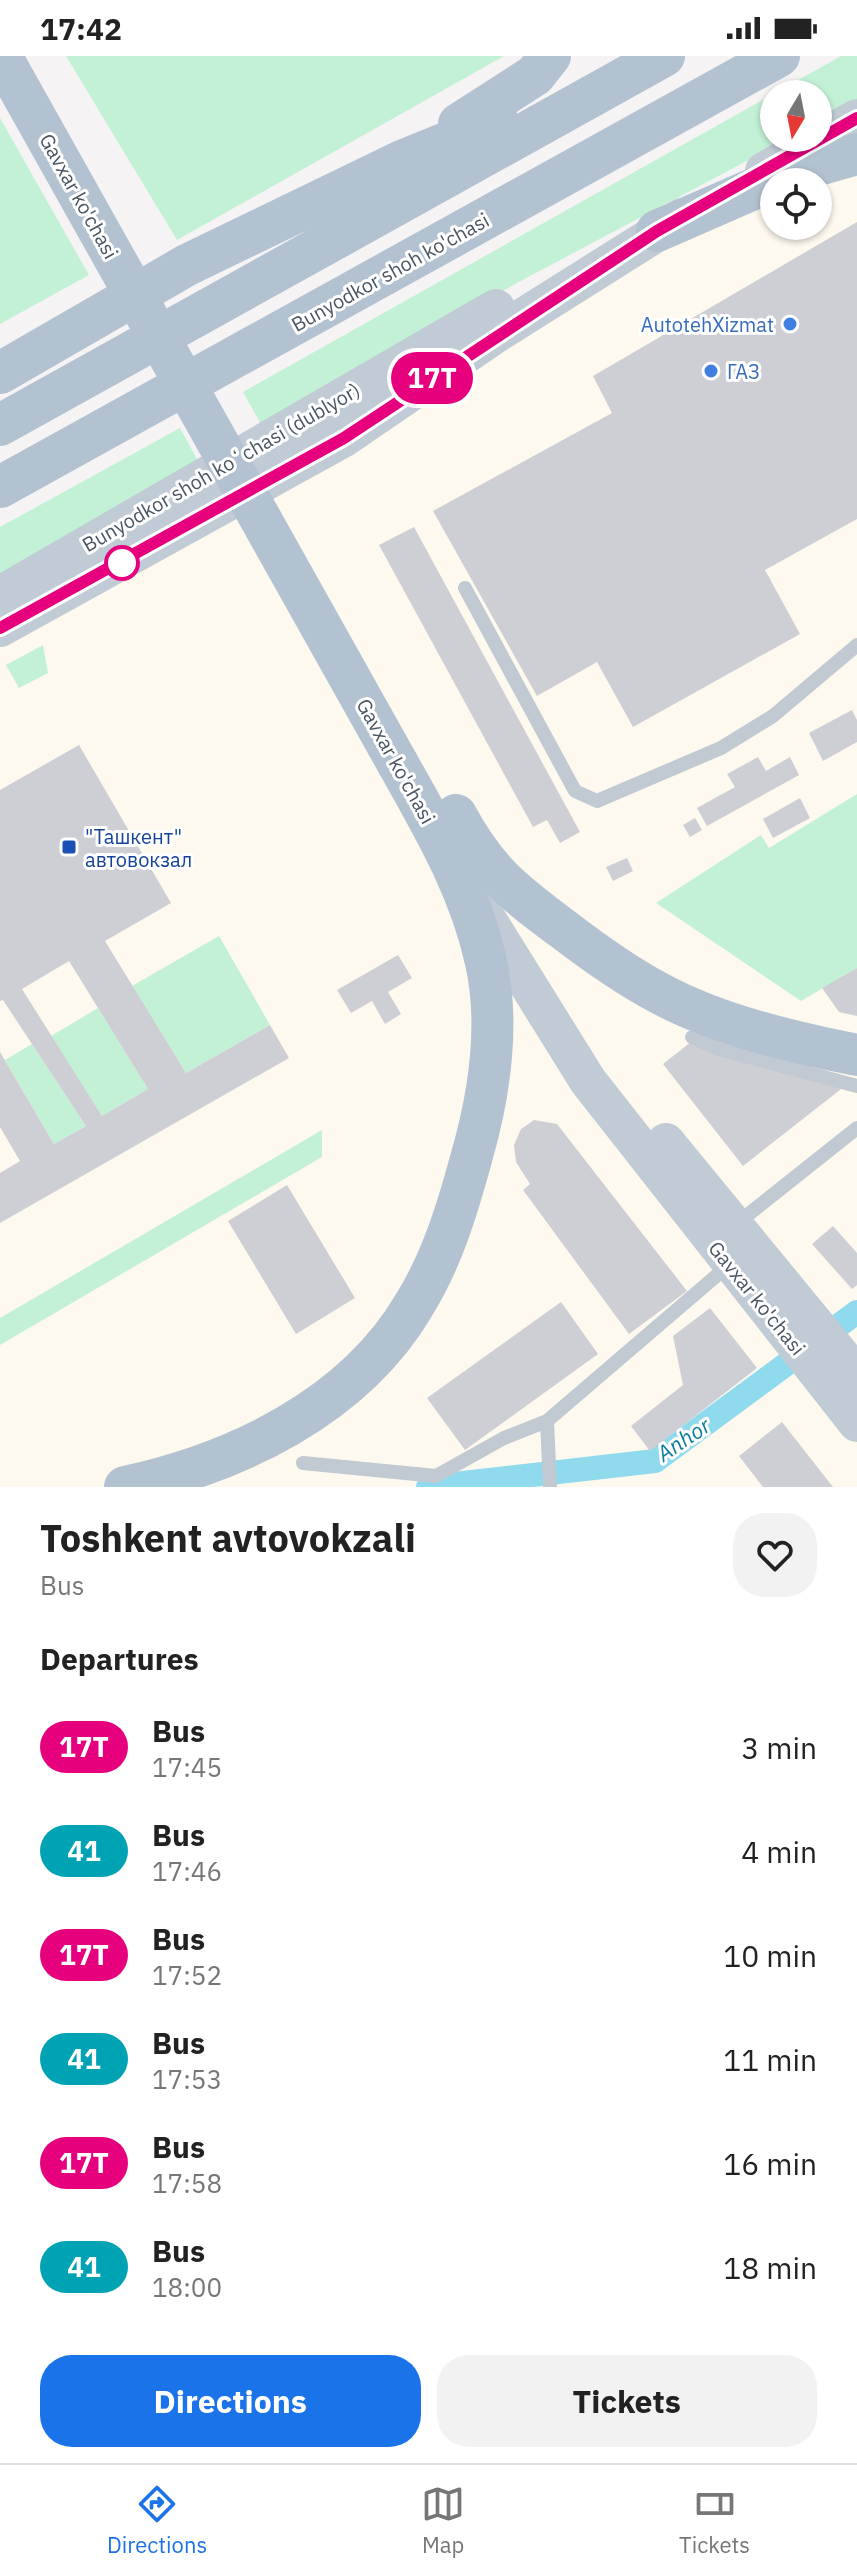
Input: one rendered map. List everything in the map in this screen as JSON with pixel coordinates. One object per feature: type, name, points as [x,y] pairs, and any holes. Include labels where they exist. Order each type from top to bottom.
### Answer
[{"type":"main road","name":"Gavxar ko'chasi","points":[[1,56],[410,758]]},
{"type":"main road","name":"Gavxar ko'chasi","points":[[33,56],[465,858]]},
{"type":"main road","points":[[402,161],[535,75],[550,56]]},
{"type":"main road","name":"Bunyodkor shoh ko'chasi","points":[[0,487],[779,56]]},
{"type":"main road","points":[[1,372],[187,265],[402,161],[662,57]]},
{"type":"main road","points":[[0,425],[662,57]]},
{"type":"main road","points":[[657,231],[790,173],[857,154]]},
{"type":"main road","points":[[465,858],[590,949],[660,994],[716,1017],[857,1055]]},
{"type":"main road","points":[[125,1487],[193,1469],[233,1454],[273,1434],[329,1397],[392,1337],[433,1270],[461,1198],[478,1137],[492,1032],[487,965],[465,858]]},
{"type":"street","name":"Bunyodkor shoh koʻchasi (dublyor)","points":[[0,595],[486,313],[657,231],[857,118]]},
{"type":"street","name":"Bunyodkor shoh koʻchasi (dublyor)","points":[[0,628],[344,438],[657,231]]},
{"type":"street","name":"Gavxar ko'chasi","points":[[465,858],[525,942],[612,1077],[735,1225],[789,1314]]},
{"type":"street","name":"Gavxar ko'chasi","points":[[465,858],[508,957],[588,1081],[729,1265],[789,1314],[841,1370],[857,1423]]},
{"type":"lane","points":[[465,588],[575,791],[597,801],[721,748],[773,716],[857,645]]},
{"type":"lane","points":[[692,1037],[719,1049],[857,1086]]},
{"type":"lane","points":[[735,1225],[857,1128]]},
{"type":"lane","points":[[303,1463],[436,1476],[504,1438],[547,1421],[729,1265]]},
{"type":"lane","points":[[547,1421],[550,1487]]},
{"type":"shaded area","points":[[857,118],[857,1487],[0,1487],[0,628],[760,176],[760,240],[832,240],[832,168],[773,168],[800,152],[832,152],[832,133]]},
{"type":"green space","points":[[66,56],[504,56],[177,240]]},
{"type":"green space","points":[[841,56],[857,56],[857,101],[832,115],[832,80],[798,80]]},
{"type":"green space","points":[[760,102],[760,152],[764,152],[517,283],[262,426],[243,392]]},
{"type":"green space","points":[[0,118],[89,275],[0,324]]},
{"type":"green space","points":[[180,428],[199,463],[0,581],[0,527]]},
{"type":"green space","points":[[43,645],[48,673],[19,688],[6,665]]},
{"type":"green space","points":[[857,794],[857,968],[801,1001],[656,903],[761,835],[769,848]]},
{"type":"green space","points":[[219,936],[270,1025],[186,1073],[132,986]]},
{"type":"green space","points":[[98,1008],[148,1089],[102,1116],[51,1036]]},
{"type":"green space","points":[[32,1044],[86,1126],[54,1144],[5,1060]]},
{"type":"green space","points":[[322,1130],[322,1157],[0,1345],[0,1318]]},
{"type":"building","points":[[857,222],[857,519],[765,570],[800,634],[633,727],[597,662],[537,696],[433,511],[612,413],[593,376],[826,240],[832,240],[832,237]]},
{"type":"building","points":[[414,527],[580,832],[560,843],[547,820],[533,827],[379,545]]},
{"type":"building","points":[[852,710],[857,720],[857,742],[823,761],[809,733]]},
{"type":"building","points":[[79,745],[171,903],[105,941],[186,1073],[270,1025],[289,1058],[0,1223],[0,1173],[20,1161],[0,1127],[0,1052],[54,1144],[86,1126],[3,1000],[0,1001],[0,790]],"holes":[[[69,961],[148,1089],[102,1116],[22,989]]]},
{"type":"building","points":[[758,757],[766,771],[790,757],[799,775],[707,826],[697,808],[735,787],[727,774]]},
{"type":"building","points":[[800,798],[810,818],[773,838],[763,819]]},
{"type":"building","points":[[695,818],[702,830],[690,837],[683,825]]},
{"type":"building","points":[[627,858],[633,871],[613,881],[606,867]]},
{"type":"building","points":[[398,955],[412,978],[388,992],[401,1014],[385,1024],[372,1001],[351,1013],[337,990]]},
{"type":"building","points":[[857,968],[857,1016],[839,1012],[822,988]]},
{"type":"building","points":[[691,1042],[845,1086],[743,1166],[663,1064]]},
{"type":"building","points":[[534,1120],[557,1124],[687,1291],[629,1334],[523,1190],[530,1184],[516,1162],[514,1145],[521,1129]]},
{"type":"building","points":[[287,1185],[355,1298],[296,1334],[228,1221]]},
{"type":"building","points":[[833,1226],[857,1253],[857,1285],[852,1289],[812,1244]]},
{"type":"building","points":[[561,1302],[598,1354],[465,1450],[427,1398]]},
{"type":"building","points":[[710,1308],[757,1368],[650,1451],[631,1426],[683,1385],[673,1336]]},
{"type":"building","points":[[782,1422],[833,1487],[763,1487],[739,1456]]},
{"type":"waterway","name":"Anhor","points":[[428,1487],[655,1461],[857,1312]]},
{"type":"bus line","name":"17T","points":[[0,628],[344,438],[496,334],[657,231],[857,118]]},
{"type":"place","name":"AutotehXizmat","points":[[790,324]]},
{"type":"place","name":"ГАЗ","points":[[711,371]]},
{"type":"place","name":"\"Ташкент\" автовокзал","points":[[69,847]]}]
